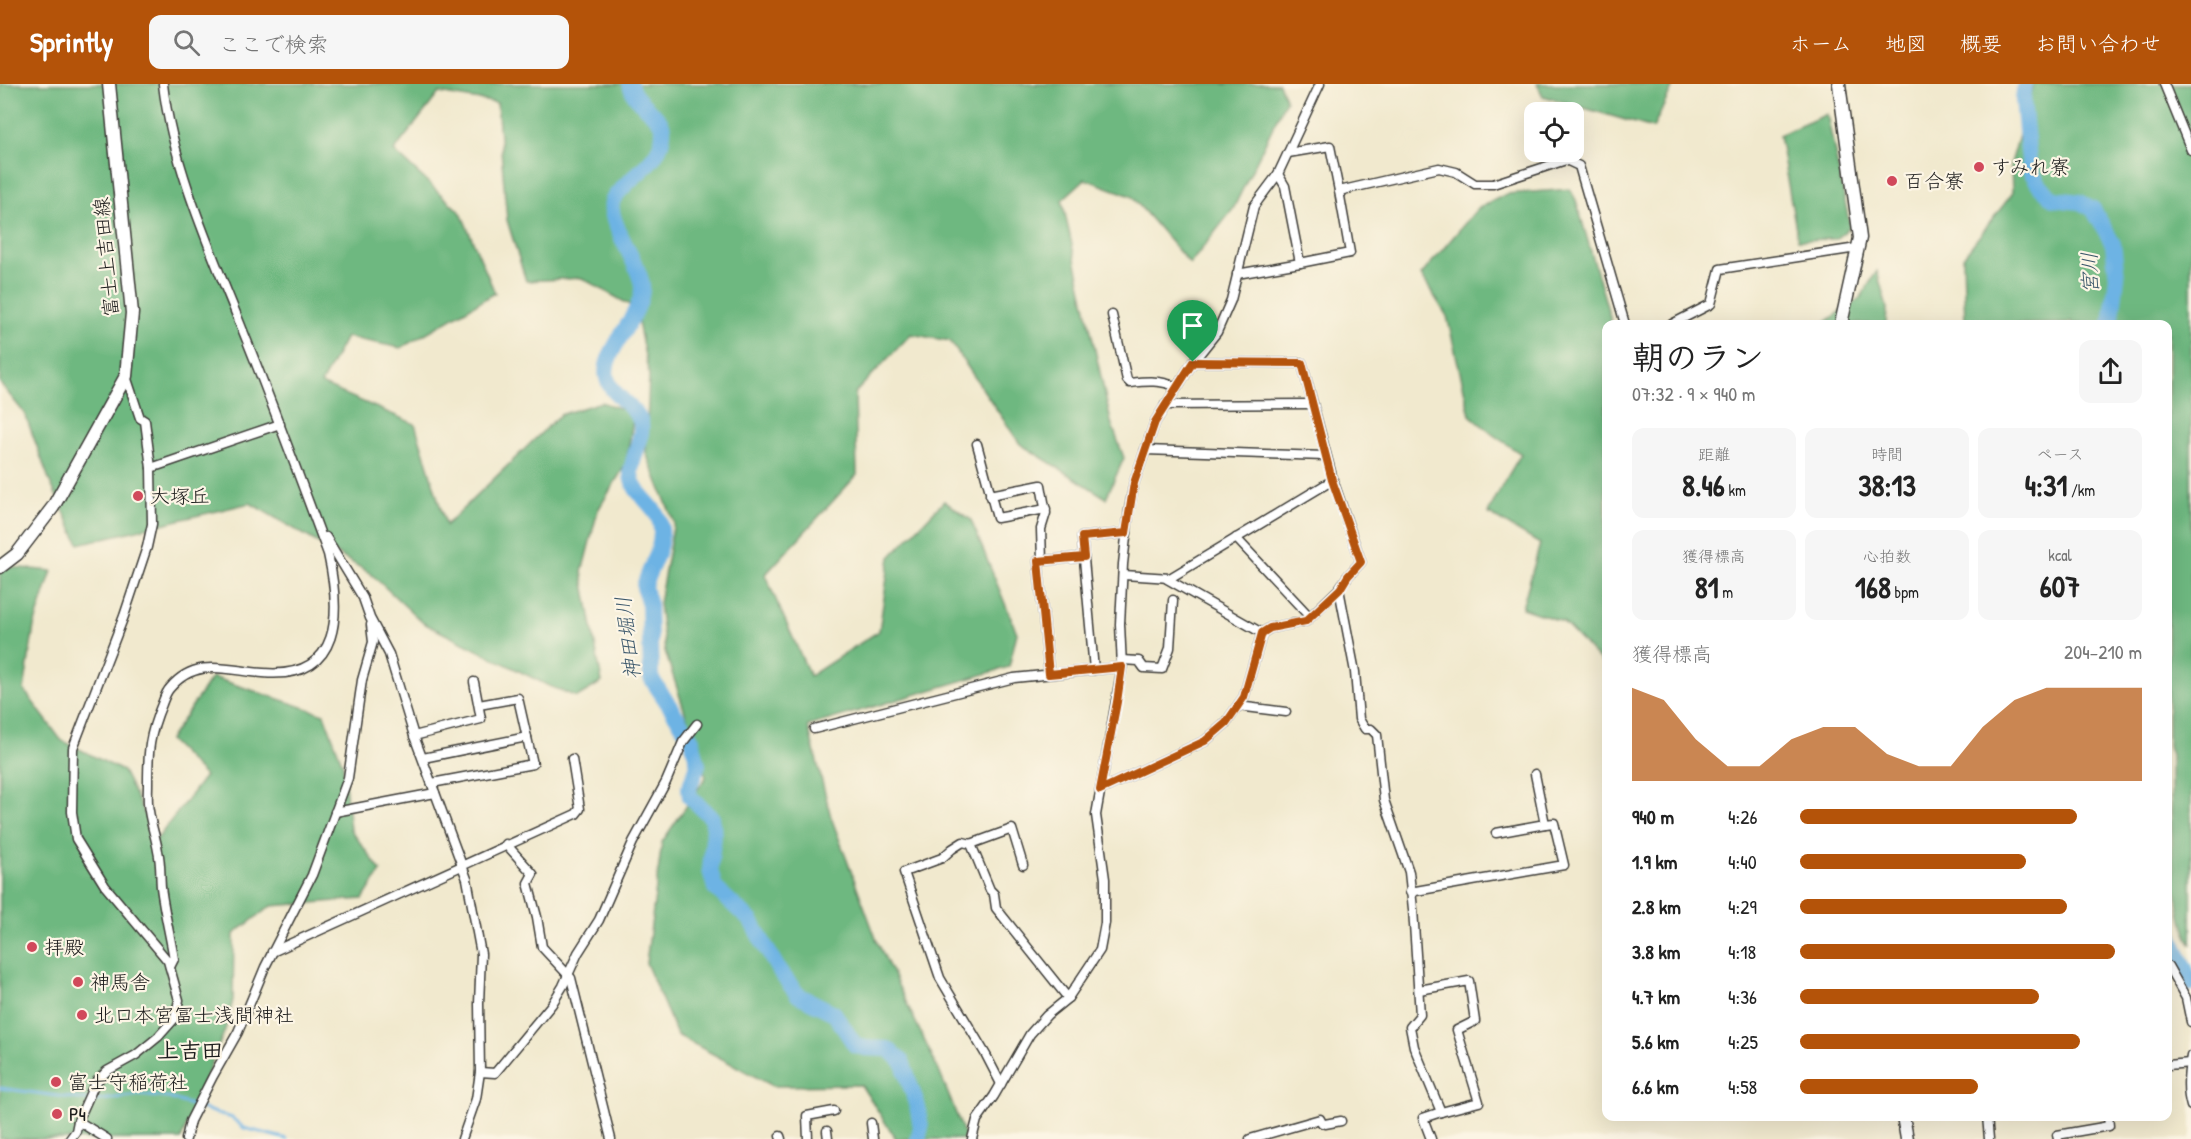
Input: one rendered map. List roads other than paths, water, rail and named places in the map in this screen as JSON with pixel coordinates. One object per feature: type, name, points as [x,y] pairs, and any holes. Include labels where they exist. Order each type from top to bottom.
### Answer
[{"type":"main road","name":"富士上吉田線","points":[[0,567],[17,554],[53,507],[126,376],[132,313],[109,84]]},
{"type":"main road","points":[[1839,84],[1860,238],[1842,320]]},
{"type":"main road","points":[[1903,1121],[1907,1139]]},
{"type":"street","points":[[163,84],[181,164],[215,265],[280,424],[328,554],[332,573],[333,634],[327,650],[312,664],[284,673],[263,674],[225,667],[207,668],[184,675],[169,689],[152,727],[148,748],[148,810],[159,852],[161,888],[174,959],[170,967]]},
{"type":"street","points":[[972,1139],[977,1120],[1030,1034],[1068,998],[1100,950],[1105,923],[1105,879],[1096,815],[1117,702],[1121,664],[1120,624],[1126,533],[1134,483],[1155,422],[1193,362],[1217,332],[1231,300],[1254,206],[1278,174],[1320,84]]},
{"type":"street","points":[[2164,84],[2191,150]]},
{"type":"street","points":[[1237,274],[1350,253],[1330,146],[1288,153]]},
{"type":"street","points":[[1339,191],[1439,168],[1456,172],[1475,184],[1493,184],[1566,160],[1579,166],[1624,320]]},
{"type":"street","points":[[1278,174],[1285,186],[1300,263]]},
{"type":"street","points":[[1680,320],[1711,304],[1720,269],[1857,248]]},
{"type":"street","points":[[1112,315],[1130,383],[1160,382],[1177,387]]},
{"type":"street","points":[[1100,790],[1205,741],[1226,723],[1244,697],[1262,633],[1270,628],[1306,621],[1340,589],[1361,562],[1332,480],[1302,363],[1193,362]]},
{"type":"street","points":[[70,1139],[76,1131],[90,1094],[101,1076],[136,1055],[158,1037],[174,1018],[179,1000],[168,961],[127,914],[76,839],[72,812],[73,748],[124,616],[147,547],[152,524],[151,468],[145,421],[140,418],[126,376]]},
{"type":"street","points":[[1166,405],[1313,404]]},
{"type":"street","points":[[151,468],[280,424]]},
{"type":"street","points":[[977,444],[997,518],[1046,509]]},
{"type":"street","points":[[1145,450],[1325,456]]},
{"type":"street","points":[[1167,579],[1332,480]]},
{"type":"street","points":[[990,495],[1041,485],[1046,509],[1041,529],[1042,561]]},
{"type":"street","points":[[315,519],[363,598],[370,618],[389,654],[414,736],[464,866],[481,954],[480,1072],[476,1099],[462,1139]]},
{"type":"street","points":[[1094,670],[1082,537],[1126,533]]},
{"type":"street","points":[[1236,538],[1310,617]]},
{"type":"street","points":[[1049,674],[1038,561],[1084,557]]},
{"type":"street","points":[[1124,575],[1167,579],[1262,633]]},
{"type":"street","points":[[1340,589],[1354,672],[1359,719],[1365,729],[1371,729],[1377,735],[1384,800],[1409,872],[1420,1015],[1410,1027],[1413,1047],[1441,1112]]},
{"type":"street","points":[[814,729],[1014,678],[1094,670],[1139,661],[1144,668],[1162,669],[1170,648],[1173,600]]},
{"type":"street","points":[[186,1139],[190,1121],[238,1032],[272,952],[312,875],[348,778],[362,680],[373,642],[370,618]]},
{"type":"street","points":[[414,736],[481,719],[474,682]]},
{"type":"street","points":[[432,783],[532,764],[518,698],[479,705]]},
{"type":"street","points":[[1238,706],[1286,712]]},
{"type":"street","points":[[480,1072],[495,1073],[552,1004],[578,953],[599,920],[633,842],[666,782],[683,742],[697,724]]},
{"type":"street","points":[[423,758],[527,737]]},
{"type":"street","points":[[272,952],[336,925],[506,844],[576,814],[580,809],[572,759]]},
{"type":"street","points":[[1535,774],[1545,824]]},
{"type":"street","points":[[335,812],[435,793]]},
{"type":"street","points":[[1410,892],[1564,865],[1554,823],[1496,833]]},
{"type":"street","points":[[1001,1084],[937,971],[904,872],[942,858],[963,842],[971,844],[1012,829],[1023,865]]},
{"type":"street","points":[[506,844],[533,874],[528,883],[542,947],[571,978],[611,1139]]},
{"type":"street","points":[[971,844],[990,890],[994,894],[996,908],[1068,998]]},
{"type":"street","points":[[2172,973],[2186,998],[2191,1022]]},
{"type":"street","points":[[1419,990],[1468,981],[1475,1021],[1457,1030],[1479,1102],[1423,1118],[1431,1139]]},
{"type":"street","points":[[2172,1064],[2190,1059],[2188,1098],[2191,1106]]},
{"type":"street","points":[[808,1139],[807,1116],[834,1111]]},
{"type":"street","points":[[1250,1139],[1320,1119],[1325,1124],[1341,1121]]},
{"type":"street","points":[[1987,1121],[1989,1139]]},
{"type":"street","points":[[2058,1139],[2057,1135],[2109,1126],[2108,1121]]},
{"type":"street","points":[[78,1122],[107,1139]]},
{"type":"street","points":[[872,1123],[873,1139]]},
{"type":"waterway","name":"神田堀川","points":[[630,84],[637,98],[658,120],[663,130],[658,151],[620,190],[612,206],[617,227],[640,276],[642,286],[641,297],[636,309],[610,357],[607,378],[613,390],[640,420],[641,432],[632,467],[632,481],[657,514],[660,522],[659,547],[644,587],[649,605],[651,678],[692,740],[698,765],[689,788],[690,797],[712,818],[714,829],[710,870],[715,888],[751,921],[778,969],[798,995],[834,1013],[855,1045],[888,1049],[902,1061],[917,1105],[921,1127],[918,1139]]},
{"type":"waterway","name":"宮川","points":[[2025,84],[2023,100],[2030,170],[2040,186],[2054,199],[2080,202],[2093,209],[2113,244],[2117,277],[2112,320]]},
{"type":"waterway","name":"宮川","points":[[2172,938],[2191,984]]},
{"type":"waterway","points":[[0,1088],[93,1101],[139,1095],[169,1098],[232,1118],[244,1128],[287,1139]]},
{"type":"place","name":"すみれ寮","points":[[1979,167]]},
{"type":"place","name":"百合寮","points":[[1892,181]]},
{"type":"place","name":"大塚丘","points":[[138,496]]},
{"type":"place","name":"拝殿","points":[[32,947]]},
{"type":"place","name":"神馬舎","points":[[78,982]]},
{"type":"place","name":"北口本宮冨士浅間神社","points":[[82,1015]]},
{"type":"place","name":"富士守稲荷社","points":[[56,1082]]},
{"type":"place","name":"P4","points":[[57,1114]]},
{"type":"district","name":"上吉田","points":[[190,1050]]}]
